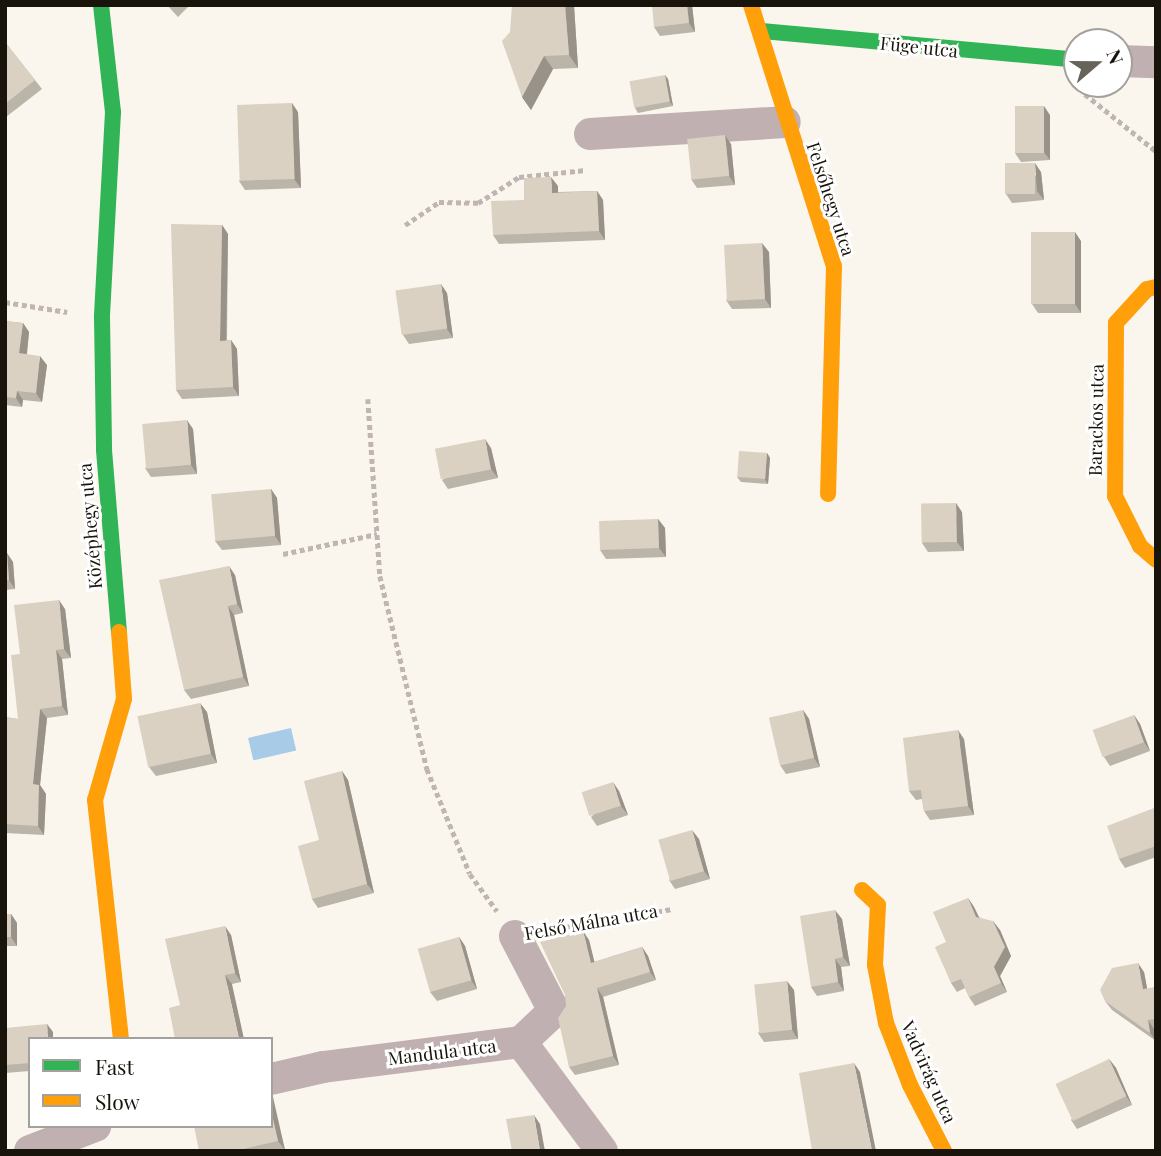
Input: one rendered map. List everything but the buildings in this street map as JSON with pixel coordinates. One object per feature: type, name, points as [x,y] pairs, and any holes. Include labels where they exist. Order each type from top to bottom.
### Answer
[{"type":"street","name":"Középhegy utca","points":[[101,5],[113,112],[102,317],[104,450],[124,699],[95,800],[121,1037]]},
{"type":"street","name":"Felsőhegy utca","points":[[751,5],[761,31],[785,121],[834,266],[828,494]]},
{"type":"street","name":"Füge utca","points":[[761,31],[1063,59]]},
{"type":"street","points":[[1133,61],[1156,62]]},
{"type":"street","points":[[590,134],[785,121]]},
{"type":"street","name":"Barackos utca","points":[[1156,287],[1147,289],[1116,323],[1115,496],[1140,546],[1156,560]]},
{"type":"street","name":"Vadvirág utca","points":[[862,890],[878,905],[875,965],[886,1023],[910,1085],[944,1151]]},
{"type":"street","name":"Felső Málna utca","points":[[515,936],[554,1011],[521,1042]]},
{"type":"street","name":"Mandula utca","points":[[273,1079],[323,1067],[521,1042],[602,1151]]},
{"type":"street","points":[[30,1151],[90,1128]]},
{"type":"path","points":[[1090,98],[1156,151]]},
{"type":"path","points":[[405,225],[439,202],[478,203],[519,177],[586,170]]},
{"type":"path","points":[[5,302],[102,317]]},
{"type":"path","points":[[368,399],[380,576],[427,769],[470,874],[515,936]]},
{"type":"path","points":[[283,554],[377,534]]},
{"type":"path","name":"Felső Málna utca","points":[[515,936],[671,909]]},
{"type":"water","points":[[291,728],[296,750],[253,760],[248,738]]},
{"type":"traffic: fast","points":[[101,5],[113,112],[102,317],[104,450],[119,632]]},
{"type":"traffic: fast","points":[[761,31],[1063,59]]},
{"type":"traffic: slow","points":[[751,5],[834,266],[828,494]]},
{"type":"traffic: slow","points":[[1156,287],[1147,289],[1116,323],[1115,496],[1140,546],[1156,560]]},
{"type":"traffic: slow","points":[[119,632],[124,699],[95,800],[121,1037]]},
{"type":"traffic: slow","points":[[862,890],[878,905],[875,965],[886,1023],[910,1085],[944,1151]]}]
